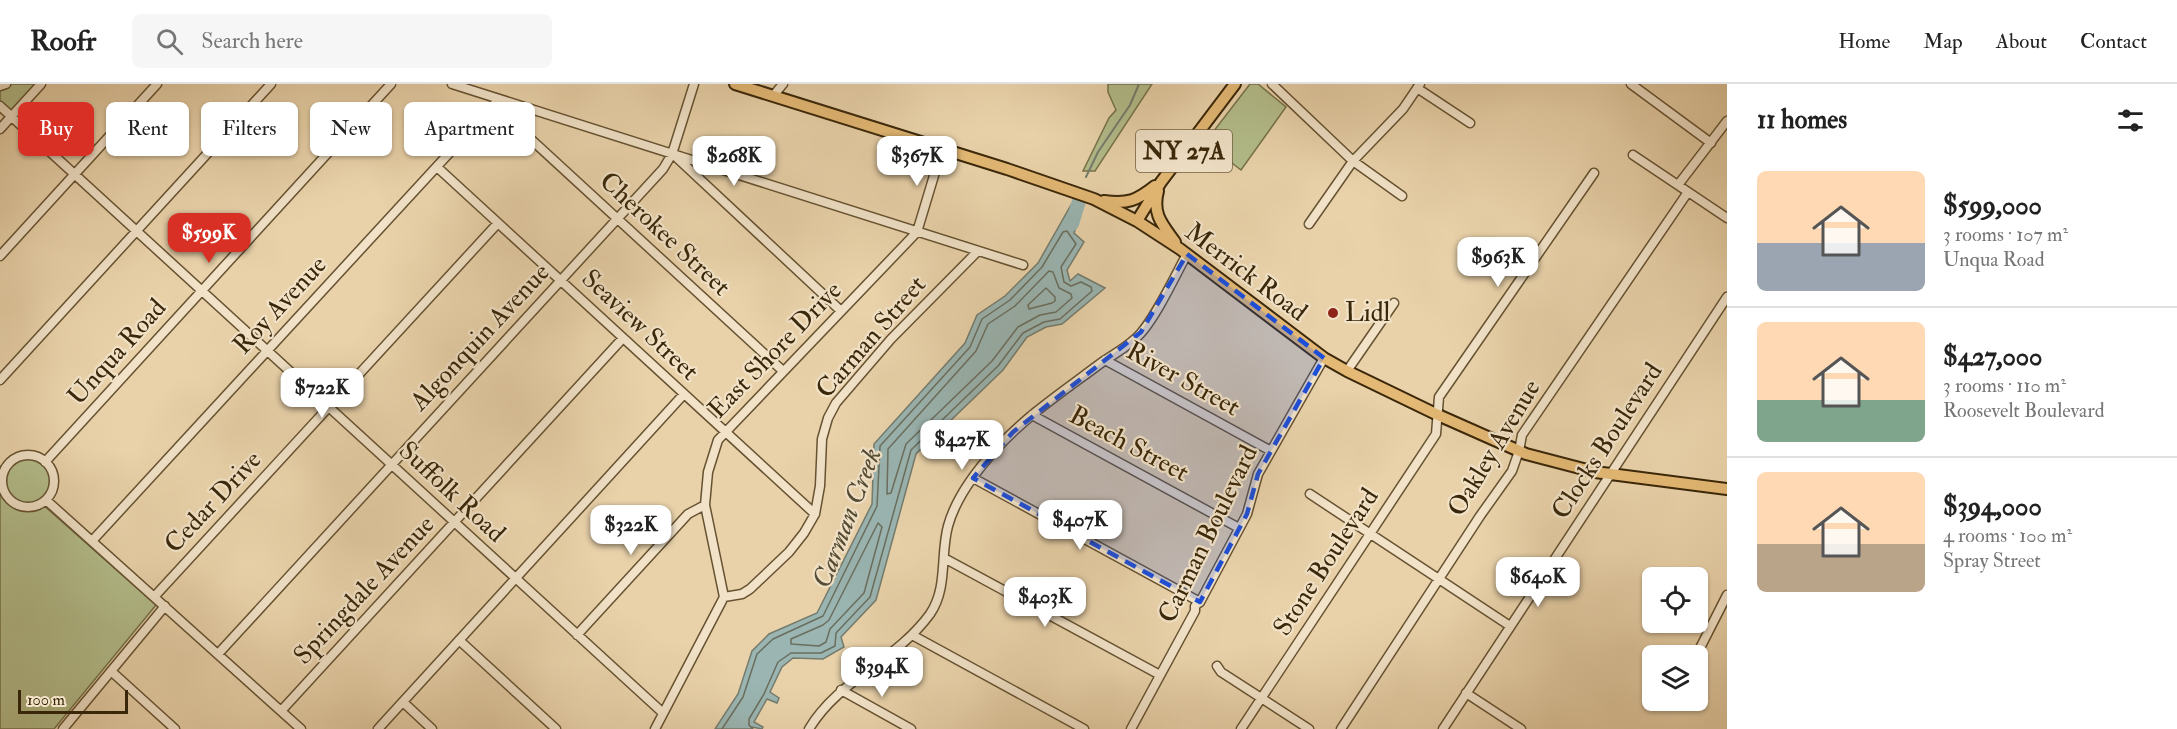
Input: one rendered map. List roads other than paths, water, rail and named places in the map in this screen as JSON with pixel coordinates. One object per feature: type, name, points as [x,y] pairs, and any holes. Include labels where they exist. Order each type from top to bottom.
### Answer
[{"type":"main road","name":"Merrick Road","points":[[735,84],[1061,186],[1094,199],[1137,221],[1183,252],[1324,358],[1438,415],[1520,451],[1562,464],[1611,473],[1727,489]]},
{"type":"main road","name":"NY 27A","points":[[1137,221],[1161,182],[1235,84]]},
{"type":"main road","points":[[1094,199],[1129,202],[1141,198],[1161,182]]},
{"type":"main road","points":[[1161,182],[1156,211],[1162,225],[1183,252]]},
{"type":"street","points":[[0,86],[6,84]]},
{"type":"street","points":[[0,129],[41,84]]},
{"type":"street","points":[[0,256],[157,84]]},
{"type":"street","points":[[0,380],[271,84]]},
{"type":"street","name":"Unqua Road","points":[[45,462],[391,84]]},
{"type":"street","points":[[452,84],[1023,265]]},
{"type":"street","name":"Algonquin Avenue","points":[[218,654],[663,169],[672,154],[694,84]]},
{"type":"street","points":[[773,96],[783,84]]},
{"type":"street","points":[[1272,84],[1353,161],[1402,196]]},
{"type":"street","points":[[1631,84],[1711,142]]},
{"type":"street","points":[[1309,224],[1353,161],[1403,109],[1418,86],[1470,123]]},
{"type":"street","name":"Roy Avenue","points":[[92,541],[499,99]]},
{"type":"street","name":"Cherokee Street","points":[[499,99],[510,120],[783,371]]},
{"type":"street","name":"Suffolk Road","points":[[0,106],[663,713]]},
{"type":"street","points":[[1678,185],[1727,121]]},
{"type":"street","name":"East Shore Drive","points":[[724,597],[705,505],[708,472],[718,440],[917,232],[942,149]]},
{"type":"street","points":[[672,154],[841,311]]},
{"type":"street","points":[[1633,155],[1727,218]]},
{"type":"street","name":"Seaview Street","points":[[437,167],[815,514]]},
{"type":"street","name":"Stone Boulevard","points":[[1241,729],[1436,434],[1439,397],[1594,173]]},
{"type":"street","name":"Oakley Avenue","points":[[1341,729],[1480,516],[1512,471],[1520,451],[1522,435],[1688,192]]},
{"type":"street","name":"Cedar Drive","points":[[154,597],[498,223]]},
{"type":"street","name":"Carman Street","points":[[724,597],[750,590],[789,552],[804,533],[815,514],[820,486],[822,439],[828,418],[836,403],[891,339],[978,251]]},
{"type":"street","points":[[809,729],[841,690],[880,663],[912,635],[931,612],[943,576],[948,526],[957,503],[972,478],[996,449],[1032,415],[1123,349],[1141,332],[1183,252]]},
{"type":"street","name":"Clocks Boulevard","points":[[1443,729],[1727,297]]},
{"type":"street","points":[[1347,371],[1394,303]]},
{"type":"street","name":"Springdale Avenue","points":[[281,711],[624,338]]},
{"type":"street","name":"Carman Boulevard","points":[[1131,729],[1195,611],[1195,606],[1200,602],[1247,514],[1258,474],[1324,358]]},
{"type":"street","name":"River Street","points":[[1105,360],[1271,451]]},
{"type":"street","points":[[378,729],[684,394]]},
{"type":"street","name":"Beach Street","points":[[1032,415],[1239,528]]},
{"type":"street","points":[[26,456],[36,457],[45,462],[53,478],[51,492],[46,500],[35,506],[16,505],[3,491],[3,472],[8,464],[16,458],[26,456]]},
{"type":"street","points":[[0,457],[8,464]]},
{"type":"street","points":[[972,478],[1200,602]]},
{"type":"street","points":[[1310,494],[1510,626]]},
{"type":"street","points":[[46,500],[302,729]]},
{"type":"street","points":[[577,635],[688,514],[705,505]]},
{"type":"street","points":[[944,558],[1160,675]]},
{"type":"street","points":[[1702,645],[1727,595]]},
{"type":"street","points":[[655,729],[724,597]]},
{"type":"street","points":[[63,729],[165,606]]},
{"type":"street","points":[[912,635],[1084,729]]},
{"type":"street","points":[[459,640],[556,729]]},
{"type":"street","points":[[1217,666],[1221,672],[1309,729]]},
{"type":"street","points":[[111,671],[175,729]]},
{"type":"street","points":[[841,690],[911,729]]},
{"type":"street","points":[[1467,693],[1521,729]]},
{"type":"street","points":[[403,702],[432,729]]},
{"type":"water","points":[[1071,205],[1082,210],[1074,233],[1084,242],[1067,270],[1070,281],[1078,274],[1105,288],[1062,324],[1046,327],[1027,337],[1003,370],[916,454],[876,600],[841,637],[844,647],[823,659],[793,658],[782,667],[770,692],[779,698],[777,703],[767,699],[754,722],[763,727],[762,729],[752,727],[751,729],[715,729],[738,694],[752,651],[769,634],[817,613],[872,504],[874,444],[965,343],[977,315],[1005,296],[1038,263]]},
{"type":"waterway","name":"Carman Creek","points":[[1086,177],[1098,152],[1130,105],[1139,84]]},
{"type":"waterway","name":"Carman Creek","points":[[1072,224],[1079,201]]},
{"type":"place","name":"Lidl","points":[[1333,313]]}]
